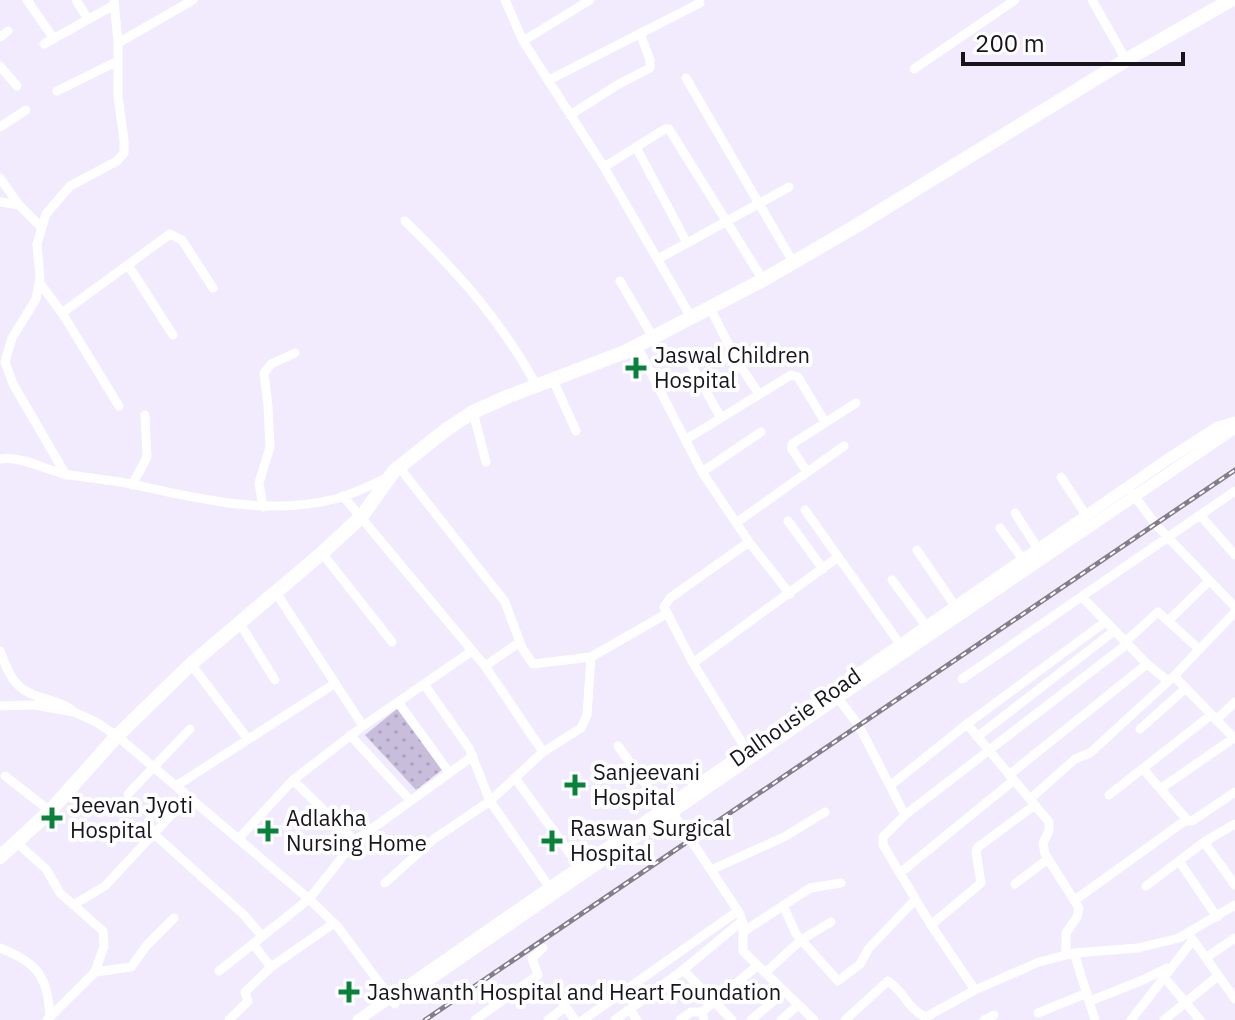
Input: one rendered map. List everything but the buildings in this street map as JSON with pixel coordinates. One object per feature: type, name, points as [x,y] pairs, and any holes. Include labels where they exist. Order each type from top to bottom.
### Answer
[{"type":"main road","points":[[0,857],[50,811],[117,736],[191,664],[322,553],[362,516],[394,472],[447,429],[473,412],[637,346],[763,280],[1126,60],[1231,0]]},
{"type":"street","points":[[27,0],[49,41],[114,3],[118,43],[118,96],[124,153],[117,161],[62,193],[46,214],[37,244],[39,282],[36,299],[12,338],[5,362],[13,384],[66,475]]},
{"type":"street","points":[[76,0],[88,19]]},
{"type":"street","points":[[118,43],[193,0]]},
{"type":"street","points":[[505,0],[523,41],[604,167],[691,317]]},
{"type":"street","points":[[523,41],[590,0]]},
{"type":"street","points":[[914,69],[1015,0]]},
{"type":"street","points":[[1092,0],[1126,60]]},
{"type":"street","points":[[549,80],[700,3]]},
{"type":"street","points":[[570,115],[650,68],[640,33]]},
{"type":"street","points":[[57,91],[118,61]]},
{"type":"street","points":[[0,66],[17,86]]},
{"type":"street","points":[[686,78],[793,262]]},
{"type":"street","points":[[0,127],[26,110]]},
{"type":"street","points":[[604,167],[669,129],[763,280]]},
{"type":"street","points":[[636,147],[687,243]]},
{"type":"street","points":[[0,178],[19,205],[41,227]]},
{"type":"street","points":[[658,259],[789,187]]},
{"type":"street","points":[[0,202],[19,205]]},
{"type":"street","points":[[405,221],[480,300],[537,386]]},
{"type":"street","points":[[62,313],[166,236],[173,234],[182,240],[213,288]]},
{"type":"street","points":[[128,265],[173,335]]},
{"type":"street","points":[[620,281],[653,337]]},
{"type":"street","points":[[39,282],[62,313],[119,406]]},
{"type":"street","points":[[710,308],[737,361],[759,394]]},
{"type":"street","points":[[637,346],[702,472],[749,542],[790,594]]},
{"type":"street","points":[[684,352],[721,418]]},
{"type":"street","points":[[263,507],[259,483],[270,447],[264,373],[271,364],[295,353]]},
{"type":"street","points":[[685,440],[788,376],[796,375],[825,422]]},
{"type":"street","points":[[553,380],[576,431]]},
{"type":"street","points":[[807,472],[791,446],[856,403]]},
{"type":"street","points":[[473,412],[486,462]]},
{"type":"street","points":[[132,485],[147,457],[145,415]]},
{"type":"street","name":"Dalhousie Road","points":[[372,1020],[552,890],[1131,491],[1208,433],[1235,422]]},
{"type":"street","name":"Dalhousie Road","points":[[552,890],[579,866],[667,810],[747,751],[835,694],[900,644],[929,630],[955,606],[1022,558],[1086,515],[1235,428]]},
{"type":"street","points":[[702,472],[761,432]]},
{"type":"street","points":[[736,523],[844,446]]},
{"type":"street","points":[[0,459],[21,459],[66,475],[180,496],[263,507],[292,506],[343,496],[394,472],[505,602],[527,658],[536,664],[591,657],[666,614]]},
{"type":"street","points":[[1061,477],[1086,515]]},
{"type":"street","points":[[931,925],[981,883],[976,852],[978,847],[1032,802],[1075,759],[1090,753],[1171,679],[1235,609],[1167,537],[1131,491]]},
{"type":"street","points":[[962,679],[1235,491]]},
{"type":"street","points":[[343,496],[485,666],[543,752]]},
{"type":"street","points":[[805,510],[900,644]]},
{"type":"street","points":[[1015,513],[1038,549]]},
{"type":"street","points":[[1200,515],[1235,555]]},
{"type":"street","points":[[788,521],[823,569]]},
{"type":"street","points":[[1000,528],[1022,558]]},
{"type":"street","points":[[747,751],[693,663],[664,607],[667,601],[749,542]]},
{"type":"street","points":[[917,550],[955,606]]},
{"type":"street","points":[[322,553],[392,642]]},
{"type":"street","points":[[693,663],[838,557]]},
{"type":"street","points":[[892,580],[929,630]]},
{"type":"street","points":[[1168,621],[1209,581]]},
{"type":"street","points":[[275,591],[363,726]]},
{"type":"street","points":[[1082,597],[1147,664],[1186,688],[1235,739],[1160,789]]},
{"type":"street","points":[[975,990],[915,900],[882,840],[905,815],[1126,643],[1156,613],[1161,613],[1199,649]]},
{"type":"street","points":[[239,622],[275,680]]},
{"type":"street","points":[[891,785],[967,724],[1105,622]]},
{"type":"street","points":[[977,737],[1114,631]]},
{"type":"street","points":[[485,666],[520,642]]},
{"type":"street","points":[[0,651],[21,688],[60,702],[117,736],[309,899],[334,923],[393,1002]]},
{"type":"street","points":[[239,838],[293,780],[350,735],[472,651]]},
{"type":"street","points":[[385,883],[434,839],[490,801],[543,752],[578,731],[586,721],[591,657]]},
{"type":"street","points":[[191,664],[247,738]]},
{"type":"street","points":[[900,873],[1147,664]]},
{"type":"street","points":[[176,786],[334,684]]},
{"type":"street","points":[[424,684],[473,756],[490,801],[552,890]]},
{"type":"street","points":[[1140,729],[1186,688]]},
{"type":"street","points":[[835,694],[859,726],[905,815]]},
{"type":"street","points":[[398,702],[448,771]]},
{"type":"street","points":[[1109,795],[1235,702]]},
{"type":"street","points":[[0,706],[34,705],[74,712]]},
{"type":"street","points":[[967,724],[1050,826],[1043,843],[1048,859],[1075,900],[1079,913],[1066,933],[1070,954],[1095,1020]]},
{"type":"street","points":[[128,794],[190,729]]},
{"type":"street","points":[[350,735],[409,799]]},
{"type":"street","points":[[618,746],[738,911],[743,926],[742,948],[811,1019]]},
{"type":"street","points":[[219,971],[309,899],[355,841],[409,799],[473,756]]},
{"type":"street","points":[[1144,770],[1186,820],[1192,821],[1235,792]]},
{"type":"street","points":[[5,776],[50,811]]},
{"type":"street","points":[[515,778],[579,866]]},
{"type":"street","points":[[293,780],[355,841]]},
{"type":"street","points":[[73,905],[105,886],[188,797]]},
{"type":"street","points":[[711,870],[784,837],[825,812]]},
{"type":"street","points":[[1075,900],[1186,820]]},
{"type":"street","points":[[1146,886],[1204,842],[1235,824]]},
{"type":"street","points":[[154,834],[244,915],[262,936]]},
{"type":"street","points":[[1204,842],[1235,885]]},
{"type":"street","points":[[17,843],[46,869],[57,888],[73,905],[103,931],[104,946],[95,972],[49,1020]]},
{"type":"street","points":[[1015,884],[1048,859]]},
{"type":"street","points":[[1179,861],[1217,917]]},
{"type":"street","points":[[615,1020],[743,926],[810,888],[841,883]]},
{"type":"street","points":[[783,905],[791,926],[801,940],[835,979],[841,980],[860,964],[869,948],[915,900]]},
{"type":"street","points":[[1131,1020],[1191,937],[1235,905]]},
{"type":"street","points":[[583,1020],[738,911]]},
{"type":"street","points":[[95,972],[131,967],[147,945],[174,918]]},
{"type":"street","points":[[765,973],[801,940],[831,922]]},
{"type":"street","points":[[229,1020],[248,1001],[245,992],[271,967],[334,923]]},
{"type":"street","points":[[846,1020],[888,981],[894,985],[915,1017],[926,1017],[1025,967],[1070,954],[1138,948],[1191,937]]},
{"type":"street","points":[[1191,937],[1218,976],[1231,985],[1235,999]]},
{"type":"street","points":[[1207,957],[1235,938]]},
{"type":"street","points":[[253,944],[271,967]]},
{"type":"street","points":[[0,948],[29,964],[45,979],[49,1020]]},
{"type":"street","points":[[475,1020],[538,975],[532,958],[543,948]]},
{"type":"street","points":[[1038,1013],[1154,976],[1174,964]]},
{"type":"street","points":[[680,1020],[691,1012],[703,1016],[757,966]]},
{"type":"street","points":[[683,970],[731,1020]]},
{"type":"street","points":[[1164,1020],[1218,976]]},
{"type":"street","points":[[1164,977],[1200,1020]]},
{"type":"street","points":[[554,991],[575,1020]]},
{"type":"street","points":[[751,1020],[784,992]]},
{"type":"street","name":"Dalhousie Road","points":[[358,1020],[393,1002]]},
{"type":"street","points":[[781,1020],[798,1005]]},
{"type":"street","points":[[548,1020],[565,1007]]},
{"type":"street","points":[[630,1010],[637,1020]]},
{"type":"shaded area","points":[[397,709],[443,769],[416,790],[365,735]]},
{"type":"railway","points":[[425,1020],[1235,470]]},
{"type":"place","name":"Jaswal Children Hospital","points":[[636,368]]},
{"type":"place","name":"Sanjeevani Hospital","points":[[575,785]]},
{"type":"place","name":"Jeevan Jyoti Hospital","points":[[52,818]]},
{"type":"place","name":"Adlakha Nursing Home","points":[[268,831]]},
{"type":"place","name":"Raswan Surgical Hospital","points":[[552,841]]},
{"type":"place","name":"Jashwanth Hospital and Heart Foundation","points":[[349,992]]}]
